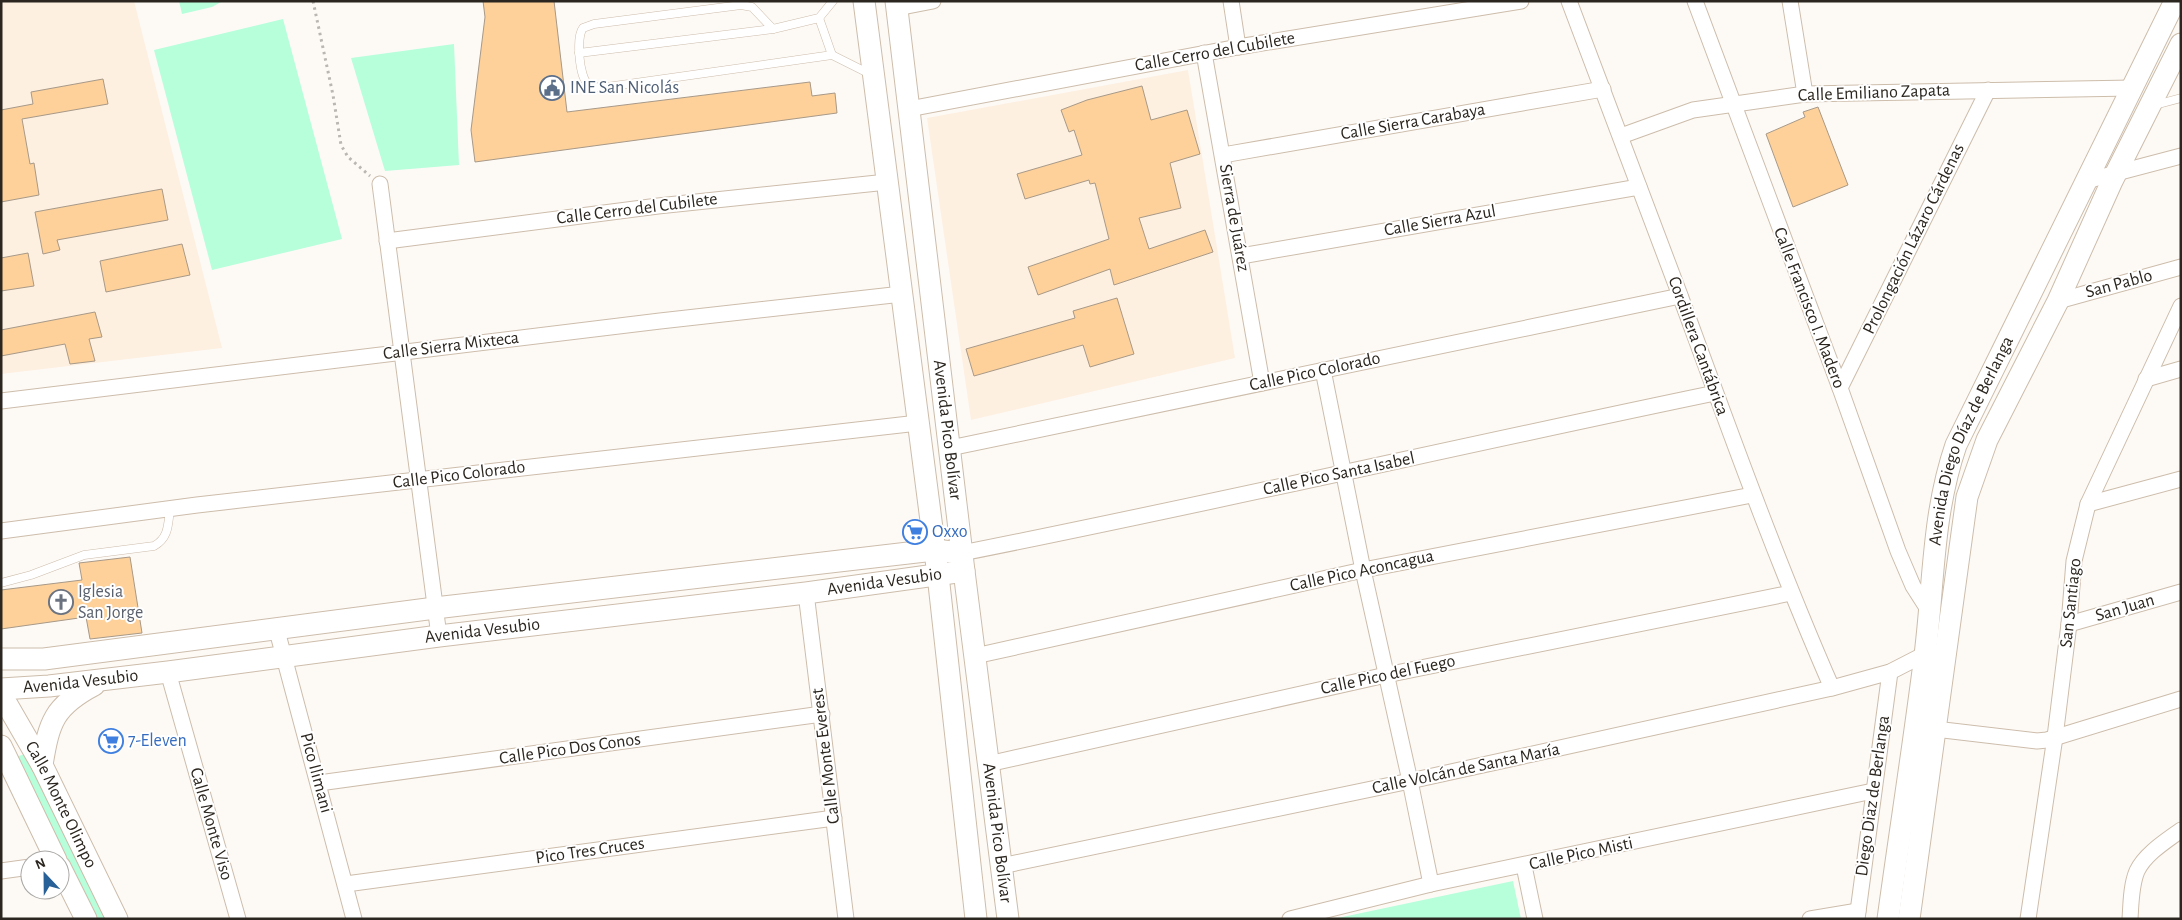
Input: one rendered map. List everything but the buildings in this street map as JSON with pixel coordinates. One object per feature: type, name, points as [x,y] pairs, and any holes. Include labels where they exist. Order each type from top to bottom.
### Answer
[{"type":"street","name":"Avenida Pico Bolívar","points":[[864,1],[938,575],[976,919]]},
{"type":"street","points":[[897,4],[933,1]]},
{"type":"street","points":[[1231,1],[1238,47]]},
{"type":"street","name":"Calle Cerro del Cubilete","points":[[909,109],[1238,47],[1521,1]]},
{"type":"street","name":"Cordillera Cantábrica","points":[[1569,1],[1621,136],[1752,495],[1790,594],[1832,688]]},
{"type":"street","name":"Calle Francisco I. Madero","points":[[1695,1],[1840,388],[1898,551],[1913,586],[1929,611]]},
{"type":"street","points":[[1790,1],[1805,94]]},
{"type":"street","name":"Avenida Diego Díaz de Berlanga","points":[[1888,919],[1925,654],[1936,526],[1945,477],[1956,445],[2175,1]]},
{"type":"street","name":"Avenida Pico Bolívar","points":[[897,4],[974,656],[1008,919]]},
{"type":"street","name":"Avenida Diego Díaz de Berlanga","points":[[1909,919],[1967,497],[1987,440],[2058,300],[2116,173],[2179,49]]},
{"type":"street","name":"Sierra de Juárez","points":[[1204,53],[1262,383]]},
{"type":"street","name":"Calle Emiliano Zapata","points":[[1621,136],[1693,110],[1805,94],[2132,88]]},
{"type":"street","name":"Calle Sierra Carabaya","points":[[1223,155],[1602,89]]},
{"type":"street","name":"Prolongación Lázaro Cárdenas","points":[[1840,388],[1988,90]]},
{"type":"street","points":[[2086,181],[2181,156]]},
{"type":"street","name":"Calle Cerro del Cubilete","points":[[387,240],[658,206],[887,182]]},
{"type":"street","points":[[380,184],[439,636]]},
{"type":"street","name":"Calle Sierra Azul","points":[[1241,256],[1639,186]]},
{"type":"street","name":"San Pablo","points":[[2058,300],[2181,267]]},
{"type":"street","name":"Calle Sierra Mixteca","points":[[1,401],[670,320],[902,294]]},
{"type":"street","name":"Calle Pico Colorado","points":[[950,448],[1680,296]]},
{"type":"street","name":"San Santiago","points":[[2028,919],[2055,737],[2069,624],[2074,561],[2088,504],[2181,306]]},
{"type":"street","points":[[2146,378],[2181,369]]},
{"type":"street","points":[[1323,370],[1363,570],[1410,781],[1430,884]]},
{"type":"street","name":"Calle Pico Santa Isabel","points":[[963,562],[1149,516],[1715,393]]},
{"type":"street","name":"Calle Pico Colorado","points":[[1,531],[418,479],[918,423]]},
{"type":"street","points":[[2088,504],[2181,479]]},
{"type":"street","name":"Calle Pico Aconcagua","points":[[974,656],[1363,570],[1752,495]]},
{"type":"street","name":"Avenida Vesubio","points":[[1,659],[44,659],[276,627],[934,550],[963,562]]},
{"type":"street","name":"Avenida Vesubio","points":[[1,689],[103,680],[439,636],[938,575],[963,562]]},
{"type":"street","name":"Calle Monte Everest","points":[[806,592],[846,919]]},
{"type":"street","name":"San Juan","points":[[2069,624],[2181,592]]},
{"type":"street","name":"Calle Pico del Fuego","points":[[988,764],[1386,675],[1790,594]]},
{"type":"street","name":"Pico Ilimani","points":[[276,627],[354,919]]},
{"type":"street","name":"Calle Volcán de Santa María","points":[[1002,866],[1410,781],[1832,688],[1890,672],[1925,654]]},
{"type":"street","name":"Calle Monte Viso","points":[[168,672],[238,919]]},
{"type":"street","name":"Diego Diaz de Berlanga","points":[[1858,915],[1890,672]]},
{"type":"street","points":[[42,765],[46,739],[55,715],[72,696],[103,680]]},
{"type":"street","name":"Calle Monte Olimpo","points":[[1,694],[42,765],[118,919]]},
{"type":"street","points":[[1935,729],[2022,741],[2037,741],[2181,699]]},
{"type":"street","name":"Calle Pico Dos Conos","points":[[319,783],[822,714]]},
{"type":"street","name":"Calle Monte Olimpo","points":[[3,752],[51,850]]},
{"type":"street","name":"Calle Pico Misti","points":[[1290,919],[1324,915],[1430,884],[1524,866],[1873,791]]},
{"type":"street","name":"Pico Tres Cruces","points":[[346,884],[834,818]]},
{"type":"street","points":[[2130,919],[2134,884],[2138,871],[2149,856],[2181,830]]},
{"type":"street","points":[[1524,866],[1535,919]]},
{"type":"street","points":[[1,871],[20,868]]},
{"type":"street","name":"Calle Monte Olimpo","points":[[70,887],[86,919]]},
{"type":"street","points":[[1810,919],[1858,915]]},
{"type":"lane","points":[[579,53],[773,28],[819,18],[833,1]]},
{"type":"lane","points":[[773,28],[752,7],[741,5],[611,21],[583,28],[578,38],[579,53],[585,81],[593,87],[607,87],[832,55],[873,76]]},
{"type":"lane","points":[[819,18],[832,55]]},
{"type":"lane","points":[[2150,106],[2181,99]]},
{"type":"lane","points":[[1,583],[31,575],[84,555],[154,546],[163,540],[168,529],[170,509]]},
{"type":"path","points":[[313,1],[341,145],[348,158],[380,184]]},
{"type":"shaded area","points":[[1,1],[134,1],[222,348],[1,374]]},
{"type":"shaded area","points":[[1188,70],[1235,358],[971,420],[927,118]]},
{"type":"green space","points":[[179,1],[223,1],[212,7],[182,14]]},
{"type":"green space","points":[[283,19],[342,239],[212,270],[154,50]]},
{"type":"green space","points":[[454,44],[459,165],[385,171],[351,58]]},
{"type":"green space","points":[[26,754],[109,919],[93,919],[70,871],[70,850],[60,850],[15,757]]},
{"type":"green space","points":[[1513,881],[1521,919],[1333,919]]},
{"type":"place","name":"INE San Nicolás","points":[[552,88]]},
{"type":"place","name":"Oxxo","points":[[915,532]]},
{"type":"place","name":"Iglesia San Jorge","points":[[61,602]]},
{"type":"place","name":"7-Eleven","points":[[111,741]]}]
